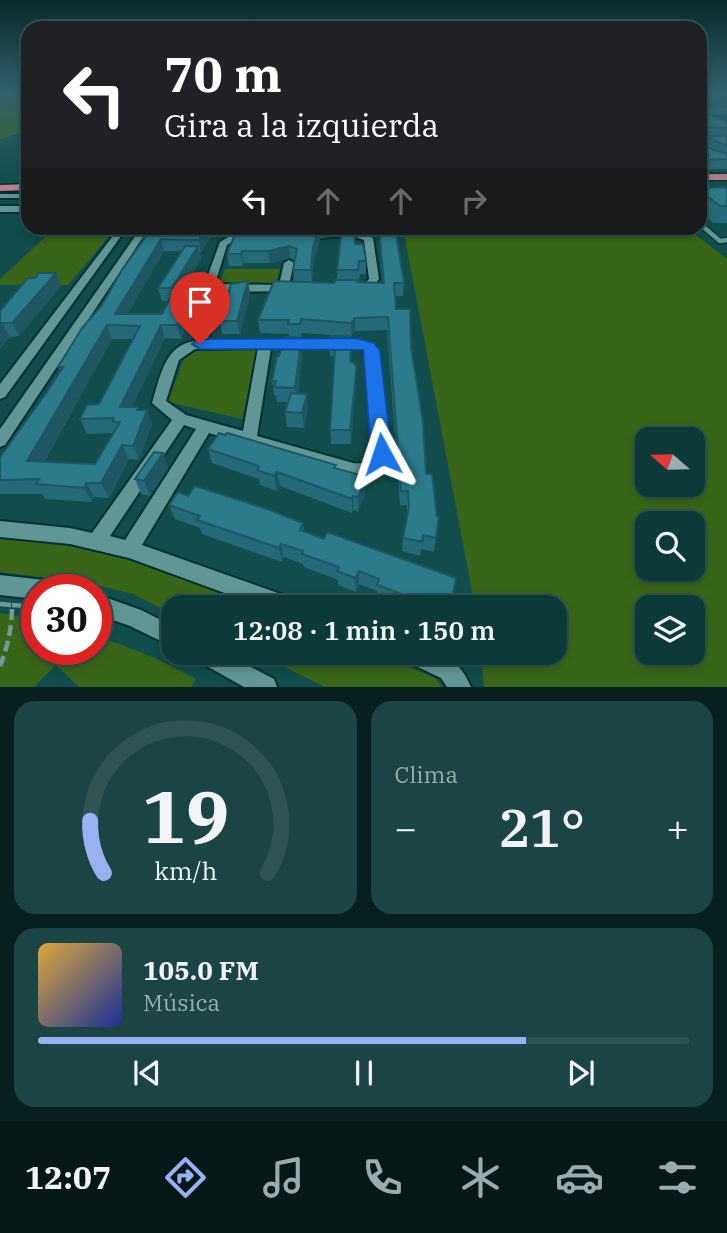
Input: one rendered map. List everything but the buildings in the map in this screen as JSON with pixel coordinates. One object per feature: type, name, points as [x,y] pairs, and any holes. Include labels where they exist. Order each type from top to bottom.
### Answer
[{"type":"main road","points":[[707,178],[727,177]]},
{"type":"main road","points":[[0,188],[21,187]]},
{"type":"street","points":[[0,196],[21,195]]},
{"type":"street","points":[[0,209],[21,209]]},
{"type":"street","points":[[3,386],[128,235]]},
{"type":"street","points":[[0,441],[130,235]]},
{"type":"street","points":[[313,235],[230,239],[223,244],[209,283],[212,287],[221,289],[370,286],[374,279],[368,238],[360,235]]},
{"type":"street","points":[[283,289],[289,262]]},
{"type":"street","points":[[200,344],[221,289]]},
{"type":"street","points":[[356,343],[371,348],[382,454],[372,469],[361,471],[181,419],[161,407],[159,398],[173,358],[185,348],[200,344],[265,344],[356,343]]},
{"type":"street","points":[[249,437],[265,344]]},
{"type":"street","points":[[97,540],[181,419]]},
{"type":"street","points":[[129,549],[206,426]]},
{"type":"street","points":[[0,529],[97,540],[256,595]]},
{"type":"street","points":[[0,584],[21,587]]},
{"type":"street","points":[[112,609],[161,631]]},
{"type":"street","points":[[226,665],[267,687]]},
{"type":"street","points":[[438,665],[449,670],[460,687]]},
{"type":"lane","points":[[707,230],[720,240],[727,240]]},
{"type":"path","points":[[0,604],[21,606]]},
{"type":"path","points":[[0,666],[10,639],[12,605]]},
{"type":"green space","points":[[0,124],[21,124],[21,132],[0,139]]},
{"type":"green space","points":[[47,235],[110,235],[68,285],[0,285],[0,279]]},
{"type":"green space","points":[[404,235],[696,235],[727,259],[727,687],[484,687],[482,665],[567,665],[567,595],[473,595]]},
{"type":"green space","points":[[225,269],[280,269],[276,283],[220,283]]},
{"type":"green space","points":[[258,350],[242,419],[168,402],[187,351]]},
{"type":"green space","points":[[0,534],[120,551],[239,595],[161,595],[161,608],[133,594],[112,589],[112,574],[21,575],[0,572]]},
{"type":"green space","points":[[0,613],[21,616],[21,665],[56,665],[34,687],[0,687]]},
{"type":"green space","points":[[112,641],[155,658],[161,661],[161,665],[169,665],[196,679],[191,687],[79,687],[56,665],[112,665]]},
{"type":"green space","points":[[280,665],[405,665],[435,678],[442,687],[325,687]]},
{"type":"route","points":[[200,344],[356,343],[368,346],[372,350],[382,454]]}]
